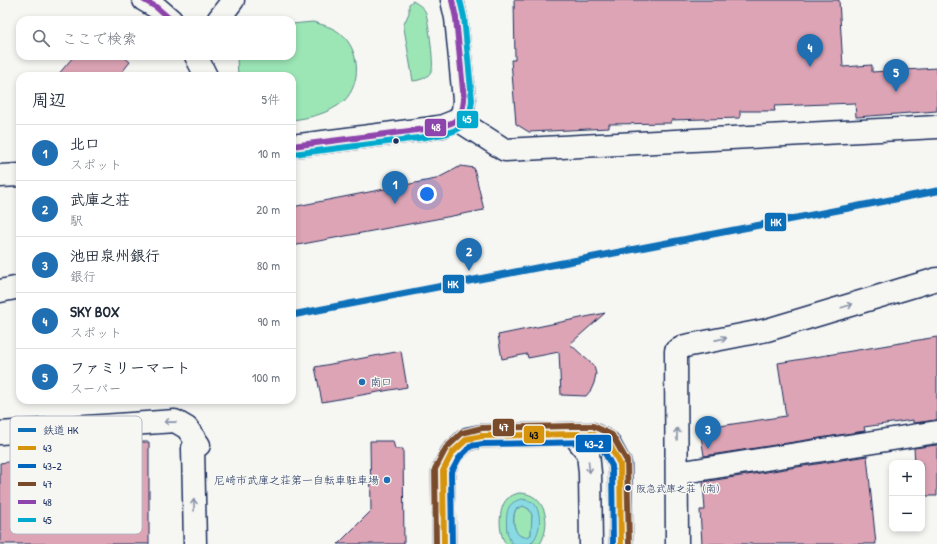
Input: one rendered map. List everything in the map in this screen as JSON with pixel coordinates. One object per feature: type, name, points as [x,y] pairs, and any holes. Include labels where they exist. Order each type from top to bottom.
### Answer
[{"type":"street","points":[[144,0],[156,7],[166,16]]},
{"type":"street","points":[[221,16],[233,0]]},
{"type":"street","points":[[296,145],[425,129],[443,126],[458,120],[463,111],[464,100],[456,18],[452,0]]},
{"type":"street","points":[[198,60],[204,72]]},
{"type":"street","points":[[212,60],[212,72]]},
{"type":"street","points":[[458,120],[505,150],[937,127]]},
{"type":"street","points":[[0,176],[16,175]]},
{"type":"street","points":[[677,544],[676,351],[685,346],[767,330],[937,279]]},
{"type":"street","points":[[0,291],[16,288]]},
{"type":"street","points":[[142,423],[175,421],[187,428],[199,445],[193,448],[195,544]]},
{"type":"street","points":[[0,433],[10,432]]},
{"type":"street","points":[[677,472],[937,432]]},
{"type":"street","points":[[444,544],[443,471],[452,453],[467,439],[482,436],[573,434],[592,434],[608,442],[620,464],[621,544]]},
{"type":"street","points":[[573,434],[588,453],[590,473],[591,544]]},
{"type":"green space","points":[[413,1],[425,11],[428,21],[432,69],[429,75],[422,79],[413,81],[404,24],[409,13],[409,4]]},
{"type":"green space","points":[[313,22],[328,26],[341,34],[352,49],[355,57],[356,76],[350,94],[344,101],[332,109],[320,114],[296,119],[296,72],[238,72],[237,60],[296,60],[296,24]]},
{"type":"green space","points":[[519,493],[528,494],[535,498],[541,504],[544,511],[546,528],[540,544],[530,544],[533,542],[538,512],[535,505],[526,499],[508,511],[508,533],[509,537],[515,544],[506,544],[503,540],[500,528],[502,508],[507,499]]},
{"type":"green space","points":[[523,506],[529,509],[532,515],[531,535],[525,537],[517,533],[514,524],[516,509]]},
{"type":"water","points":[[522,499],[533,502],[536,507],[539,518],[538,530],[537,535],[530,544],[514,544],[509,538],[506,521],[509,507],[516,501]],"holes":[[[523,506],[529,509],[532,515],[531,535],[526,537],[521,536],[515,529],[514,513],[516,509]]]},
{"type":"building","points":[[514,0],[839,0],[843,67],[872,65],[872,72],[937,68],[937,111],[856,117],[855,103],[774,106],[775,111],[740,111],[740,118],[671,120],[671,123],[609,124],[609,128],[529,132],[516,124],[511,60],[515,60]]},
{"type":"building","points":[[71,60],[128,60],[130,62],[122,72],[60,72]]},
{"type":"building","points":[[461,166],[474,168],[484,210],[296,245],[296,206],[436,179]]},
{"type":"building","points":[[605,313],[570,344],[594,366],[596,374],[594,383],[586,396],[561,395],[559,352],[528,358],[527,354],[502,359],[498,335]]},
{"type":"building","points":[[937,337],[937,420],[913,423],[913,420],[864,427],[865,431],[704,456],[700,429],[786,416],[778,363]]},
{"type":"building","name":"南口","points":[[401,351],[407,387],[322,402],[315,367]]},
{"type":"building","name":"尼崎市武庫之荘第一自転車駐車場","points":[[370,441],[393,441],[395,449],[403,449],[404,544],[338,544],[371,511]]},
{"type":"building","points":[[142,442],[149,442],[149,544],[0,544],[0,463],[10,462],[10,534],[142,534]]},
{"type":"building","points":[[937,445],[937,496],[925,496],[925,460],[915,460],[914,448]]},
{"type":"building","points":[[867,456],[876,544],[702,544],[700,510],[705,510],[703,482]]},
{"type":"rail line","name":"HK","points":[[296,314],[937,191]]},
{"type":"transit line","name":"48","points":[[144,0],[156,7],[166,16]]},
{"type":"transit line","name":"48","points":[[296,145],[425,129],[446,125],[457,120],[463,109],[464,100],[456,18],[452,0]]},
{"type":"transit line","name":"45","points":[[296,154],[445,134],[458,129],[464,124],[470,111],[472,100],[464,17],[460,0]]},
{"type":"transit line","name":"47","points":[[436,544],[435,469],[446,448],[462,433],[482,428],[573,426],[593,426],[612,435],[627,461],[629,544]]},
{"type":"transit line","name":"43","points":[[444,544],[443,471],[452,453],[467,439],[482,436],[573,434],[592,434],[608,442],[620,464],[621,544]]},
{"type":"transit line","name":"43-2","points":[[452,544],[451,473],[459,458],[471,446],[483,444],[590,442],[602,448],[612,466],[613,544]]},
{"type":"place","name":"SKY BOX","points":[[810,67]]},
{"type":"place","name":"ファミリーマート","points":[[896,92]]},
{"type":"place","name":"北口","points":[[395,204]]},
{"type":"place","name":"武庫之荘","points":[[469,271]]},
{"type":"place","name":"南口","points":[[362,382]]},
{"type":"place","name":"池田泉州銀行","points":[[708,449]]},
{"type":"place","name":"尼崎市武庫之荘第一自転車駐車場","points":[[387,480]]},
{"type":"place","name":"阪急武庫之荘（南）","points":[[628,488]]}]
